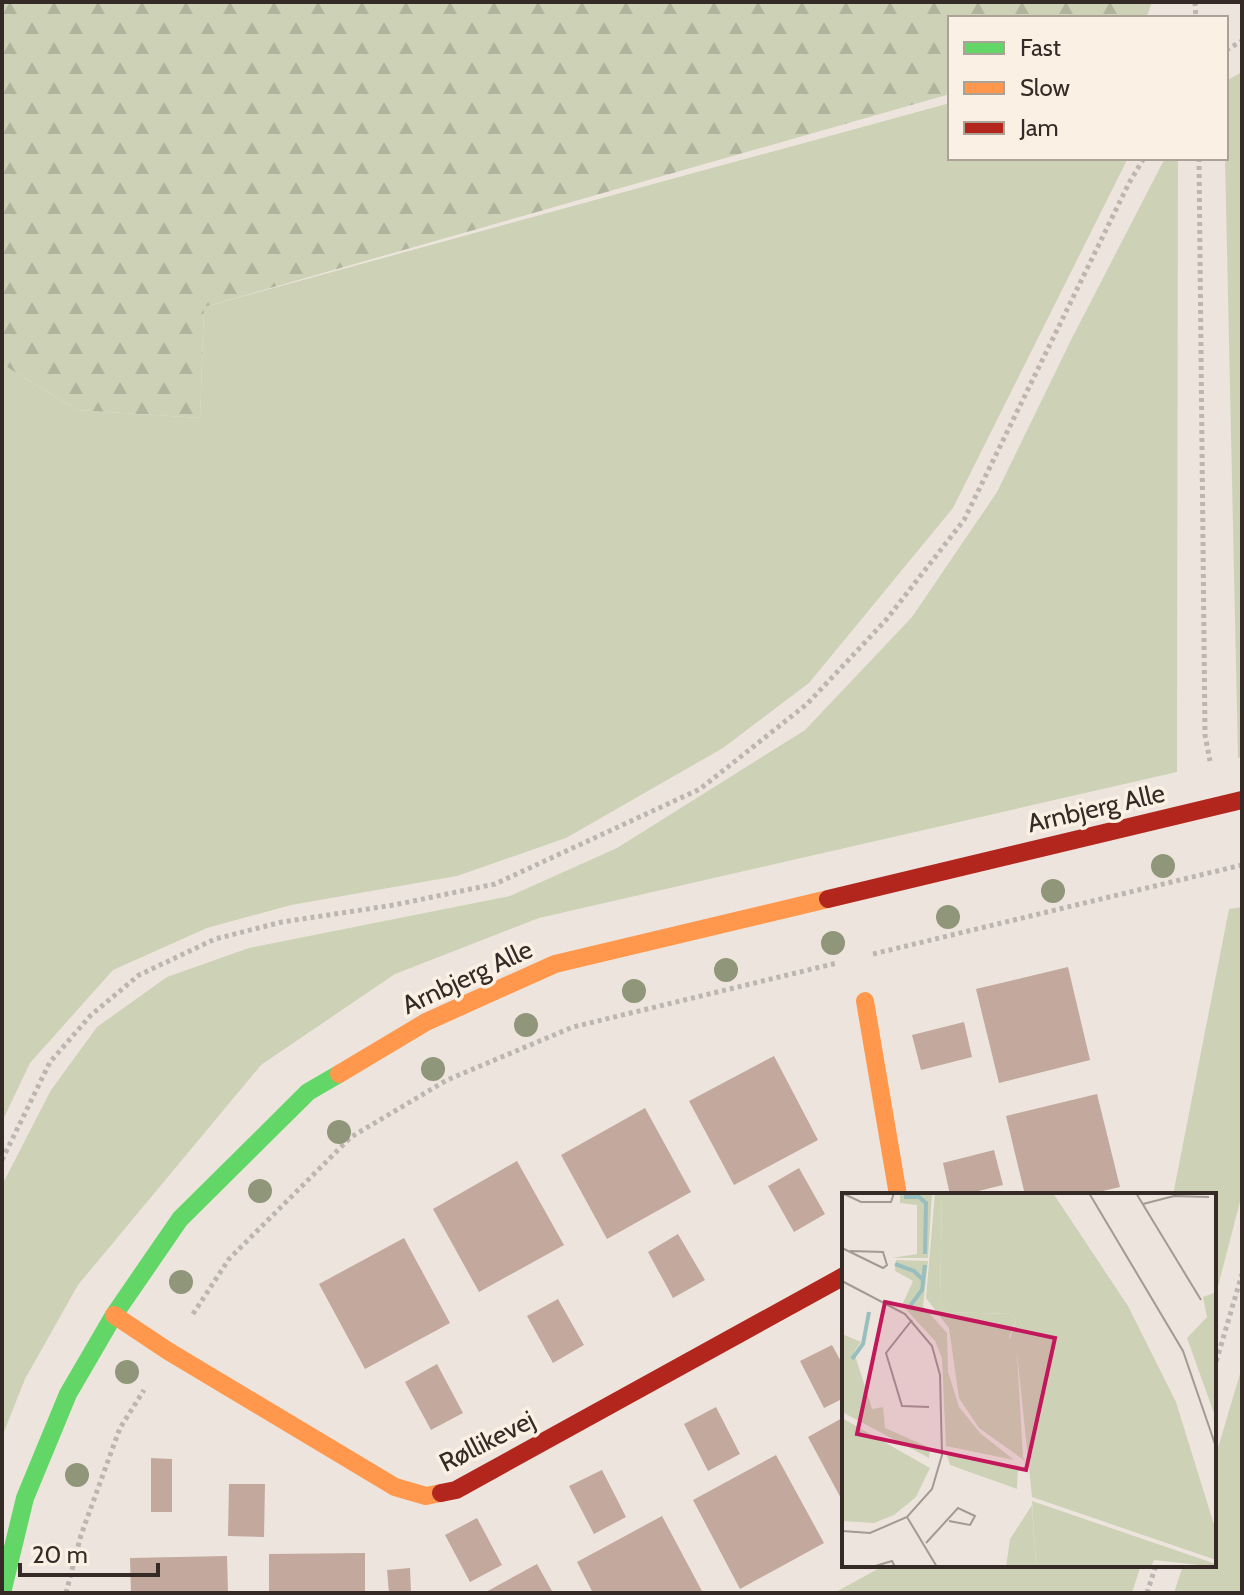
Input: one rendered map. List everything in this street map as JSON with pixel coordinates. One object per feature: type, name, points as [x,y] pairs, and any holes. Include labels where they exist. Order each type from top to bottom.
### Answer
[{"type":"street","name":"Arnbjerg Alle","points":[[2,1593],[30,1485],[68,1394],[114,1315],[180,1219],[308,1092],[426,1022],[555,964],[1242,800]]},
{"type":"street","points":[[865,1001],[898,1193]]},
{"type":"street","name":"Røllikevej","points":[[114,1315],[168,1351],[395,1487],[426,1496],[456,1490],[842,1277]]},
{"type":"path","points":[[2,1160],[50,1062],[91,1015],[139,975],[215,939],[282,922],[394,905],[495,884],[700,789],[807,704],[886,620],[964,520],[1143,160]]},
{"type":"path","points":[[1199,160],[1205,735],[1219,805]]},
{"type":"path","points":[[862,957],[1242,865]]},
{"type":"path","points":[[66,1593],[81,1535],[120,1428],[168,1351],[229,1259],[351,1137],[447,1080],[573,1027],[847,961]]},
{"type":"path","points":[[1216,1362],[1242,1274]]},
{"type":"path","points":[[1147,1593],[1155,1567]]},
{"type":"green space","points":[[2,2],[1152,2],[1147,16],[948,16],[948,95],[204,307],[200,418],[77,410],[2,364]]},
{"type":"green space","points":[[1242,72],[1242,757],[1238,758],[1225,160],[1228,160],[1228,80]]},
{"type":"green space","points":[[948,104],[948,160],[1127,160],[953,508],[809,683],[723,748],[566,838],[457,876],[291,905],[207,928],[113,970],[30,1063],[2,1122],[2,364],[77,410],[200,418],[204,307]]},
{"type":"green space","points":[[1164,160],[1178,160],[1177,772],[539,918],[395,974],[261,1065],[78,1285],[25,1379],[2,1437],[2,1185],[51,1090],[97,1027],[167,977],[249,948],[510,896],[617,848],[805,730],[912,617],[997,492]]},
{"type":"green space","points":[[1242,907],[1242,1194],[1216,1294],[1216,1193],[1173,1193],[1229,909]]},
{"type":"green space","points":[[1242,1367],[1242,1593],[1174,1593],[1182,1567],[1216,1567],[1216,1454]]},
{"type":"green space","points":[[881,1567],[1140,1567],[1132,1593],[834,1593]]},
{"type":"building","points":[[1068,967],[1090,1060],[999,1083],[976,989]]},
{"type":"building","points":[[964,1022],[972,1057],[921,1070],[912,1035]]},
{"type":"building","points":[[774,1056],[818,1140],[734,1185],[689,1101]]},
{"type":"building","points":[[1097,1094],[1120,1187],[1094,1193],[1025,1193],[1006,1116]]},
{"type":"building","points":[[645,1108],[691,1192],[607,1239],[561,1155]]},
{"type":"building","points":[[994,1150],[1003,1185],[970,1193],[950,1193],[943,1163]]},
{"type":"building","points":[[517,1161],[564,1245],[479,1292],[433,1209]]},
{"type":"building","points":[[799,1168],[825,1214],[794,1232],[768,1186]]},
{"type":"building","points":[[678,1234],[705,1280],[673,1298],[648,1252]]},
{"type":"building","points":[[404,1238],[450,1323],[365,1369],[319,1284]]},
{"type":"building","points":[[558,1299],[584,1345],[553,1363],[527,1316]]},
{"type":"building","points":[[832,1345],[842,1363],[842,1399],[824,1408],[800,1361]]},
{"type":"building","points":[[437,1364],[463,1413],[431,1430],[405,1382]]},
{"type":"building","points":[[716,1407],[740,1454],[708,1471],[684,1424]]},
{"type":"building","points":[[842,1418],[842,1500],[808,1437]]},
{"type":"building","points":[[776,1455],[824,1543],[740,1589],[693,1500]]},
{"type":"building","points":[[151,1458],[172,1459],[172,1512],[151,1512]]},
{"type":"building","points":[[602,1470],[626,1517],[594,1534],[569,1486]]},
{"type":"building","points":[[229,1484],[265,1484],[264,1537],[228,1536]]},
{"type":"building","points":[[662,1516],[703,1593],[593,1593],[577,1562]]},
{"type":"building","points":[[477,1518],[502,1565],[470,1582],[445,1535]]},
{"type":"building","points":[[365,1553],[365,1593],[269,1593],[269,1554]]},
{"type":"building","points":[[227,1556],[228,1593],[131,1593],[130,1558]]},
{"type":"building","points":[[537,1564],[553,1593],[484,1593]]},
{"type":"building","points":[[410,1568],[411,1593],[389,1593],[387,1570]]},
{"type":"traffic: fast","points":[[2,1593],[25,1498],[68,1394],[114,1315],[180,1219],[308,1092],[339,1074]]},
{"type":"traffic: slow","points":[[339,1074],[426,1022],[555,964],[828,899]]},
{"type":"traffic: slow","points":[[865,1001],[898,1193]]},
{"type":"traffic: slow","points":[[114,1315],[168,1351],[395,1487],[426,1496],[441,1493]]},
{"type":"traffic: jam","points":[[828,899],[1242,800]]},
{"type":"traffic: jam","points":[[441,1493],[456,1490],[842,1277]]}]
